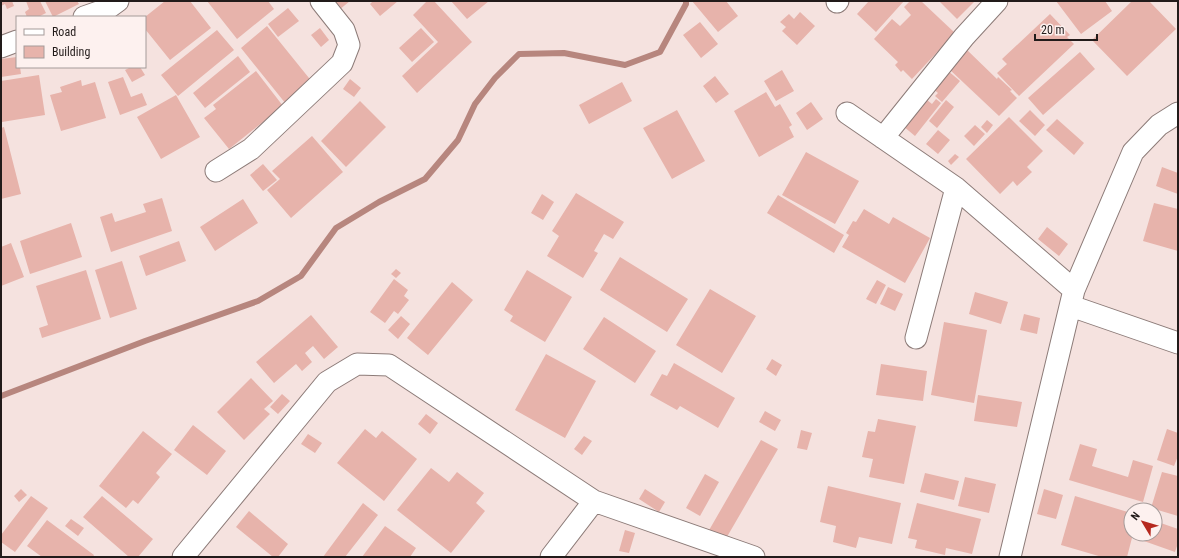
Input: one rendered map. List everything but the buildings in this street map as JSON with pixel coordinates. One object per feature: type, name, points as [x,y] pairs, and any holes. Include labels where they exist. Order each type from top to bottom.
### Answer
[{"type":"street","points":[[87,16],[106,9],[118,1]]},
{"type":"street","points":[[216,171],[251,149],[342,63],[349,46],[344,30],[321,1]]},
{"type":"street","points":[[882,138],[964,37],[997,1]]},
{"type":"street","points":[[1,47],[16,41]]},
{"type":"street","points":[[846,113],[956,188],[1073,298],[1178,343]]},
{"type":"street","points":[[1010,557],[1073,298],[1133,152],[1159,126],[1178,113]]},
{"type":"street","points":[[916,338],[956,188]]},
{"type":"street","points":[[183,557],[327,382],[357,364],[389,366],[594,501],[754,557]]},
{"type":"street","points":[[551,557],[594,501]]},
{"type":"waterway","points":[[1,396],[145,341],[258,301],[301,276],[336,228],[379,202],[425,179],[458,140],[475,104],[495,78],[519,54],[564,53],[625,65],[660,52],[686,4],[686,1]]}]
